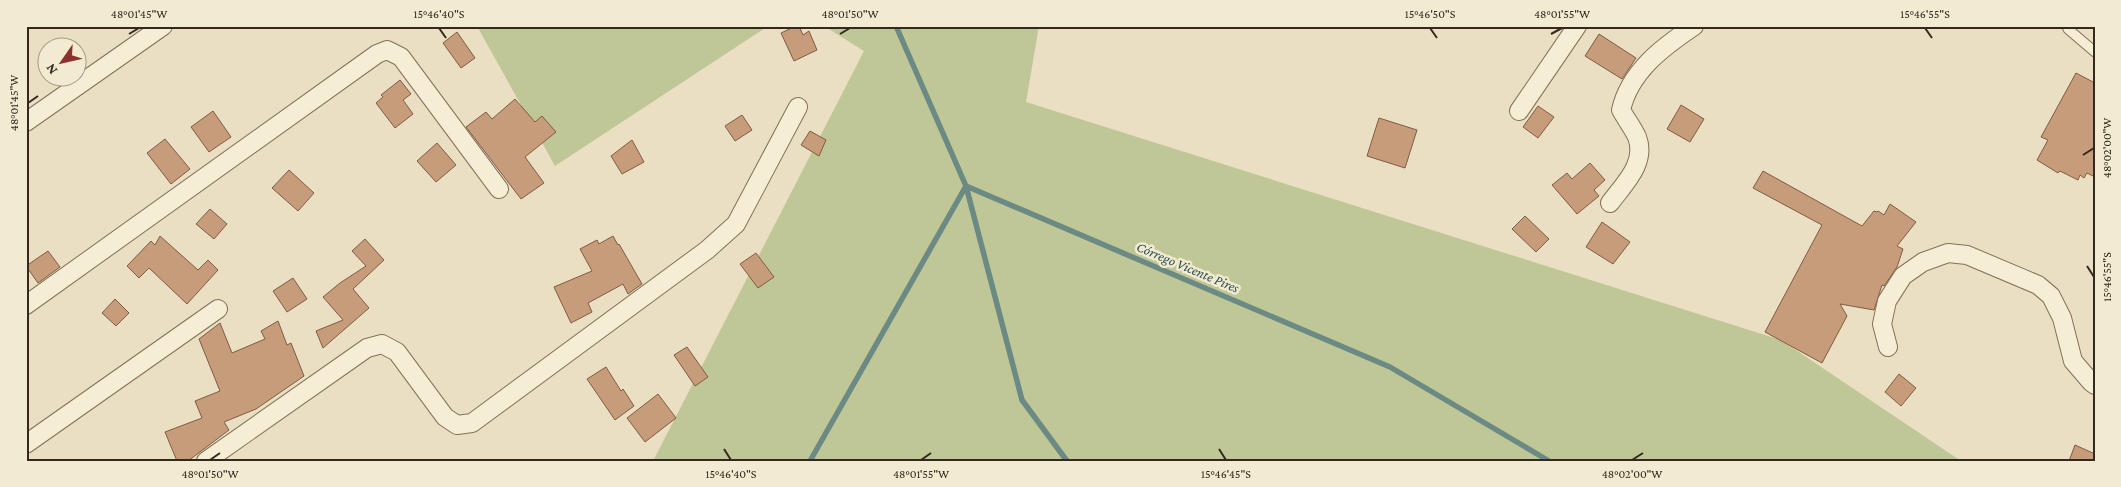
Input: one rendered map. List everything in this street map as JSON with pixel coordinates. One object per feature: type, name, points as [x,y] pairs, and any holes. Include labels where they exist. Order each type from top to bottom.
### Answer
[{"type":"street","points":[[26,122],[163,26]]},
{"type":"street","points":[[1520,111],[1577,26]]},
{"type":"street","points":[[1610,203],[1635,169],[1641,155],[1637,137],[1621,110],[1624,99],[1646,63],[1664,46],[1694,26]]},
{"type":"street","points":[[26,305],[377,54],[387,50],[400,57],[499,189]]},
{"type":"street","points":[[206,461],[367,348],[382,344],[397,352],[445,417],[458,425],[472,423],[707,250],[736,224],[798,107]]},
{"type":"street","points":[[1888,347],[1882,324],[1887,301],[1903,276],[1923,262],[1948,253],[1967,256],[2038,285],[2051,296],[2062,318],[2073,361],[2090,382],[2095,384]]},
{"type":"street","points":[[26,444],[218,309]]},
{"type":"lane","points":[[2067,26],[2068,29],[2095,52]]},
{"type":"green space","points":[[477,26],[768,26],[555,166]]},
{"type":"green space","points":[[824,26],[1039,26],[1026,102],[1781,340],[1961,461],[653,461],[864,51]]},
{"type":"building","points":[[799,26],[803,35],[809,31],[817,50],[794,61],[781,33]]},
{"type":"building","points":[[457,32],[475,58],[461,68],[443,43]]},
{"type":"building","points":[[1599,34],[1636,58],[1622,79],[1585,56]]},
{"type":"building","points":[[2076,73],[2095,83],[2095,177],[2087,173],[2084,178],[2080,175],[2078,180],[2060,171],[2058,173],[2037,160],[2048,140],[2041,137]]},
{"type":"building","points":[[400,80],[411,94],[403,100],[413,114],[395,128],[376,103],[383,97],[381,95]]},
{"type":"building","points":[[515,99],[535,122],[542,116],[556,132],[525,157],[544,183],[521,199],[466,127],[486,112],[492,119]]},
{"type":"building","points":[[1681,105],[1704,119],[1690,142],[1667,129]]},
{"type":"building","points":[[1538,106],[1554,117],[1538,138],[1523,127]]},
{"type":"building","points":[[213,111],[231,137],[209,152],[191,127]]},
{"type":"building","points":[[742,115],[752,130],[735,141],[725,126]]},
{"type":"building","points":[[1379,118],[1417,130],[1405,168],[1367,156]]},
{"type":"building","points":[[810,131],[826,140],[819,156],[801,145]]},
{"type":"building","points":[[165,139],[190,169],[171,184],[147,153]]},
{"type":"building","points":[[632,140],[644,162],[622,174],[611,156]]},
{"type":"building","points":[[437,143],[456,165],[436,182],[417,161]]},
{"type":"building","points":[[1590,163],[1605,180],[1594,190],[1599,196],[1577,214],[1552,185],[1567,173],[1572,179]]},
{"type":"building","points":[[289,170],[314,193],[298,211],[272,188]]},
{"type":"building","points":[[1763,171],[1862,226],[1874,211],[1884,215],[1890,204],[1916,222],[1897,246],[1903,249],[1897,267],[1884,286],[1882,285],[1874,310],[1840,304],[1847,316],[1822,363],[1765,332],[1822,225],[1753,188]]},
{"type":"building","points":[[210,209],[227,224],[214,239],[196,224]]},
{"type":"building","points":[[1525,216],[1549,239],[1536,252],[1512,229]]},
{"type":"building","points":[[1602,222],[1630,242],[1613,264],[1586,247]]},
{"type":"building","points":[[160,236],[198,270],[208,260],[218,270],[187,304],[149,268],[139,278],[127,266],[151,241],[155,245]]},
{"type":"building","points":[[613,236],[642,284],[628,294],[623,284],[588,303],[592,312],[571,323],[554,287],[592,271],[580,249],[597,240],[599,244]]},
{"type":"building","points":[[365,239],[384,260],[353,289],[369,308],[323,348],[316,331],[343,320],[323,297],[366,266],[352,251]]},
{"type":"building","points":[[48,251],[60,267],[38,283],[26,266]]},
{"type":"building","points":[[756,253],[774,277],[758,288],[740,264]]},
{"type":"building","points":[[293,278],[307,299],[287,312],[273,291]]},
{"type":"building","points":[[115,299],[129,313],[116,326],[102,313]]},
{"type":"building","points":[[278,321],[287,345],[291,343],[304,376],[256,409],[224,422],[229,430],[188,461],[177,461],[165,432],[202,418],[195,401],[220,391],[199,339],[220,323],[232,353],[265,339],[261,331]]},
{"type":"building","points":[[687,347],[708,377],[695,386],[674,355]]},
{"type":"building","points":[[606,367],[621,391],[623,389],[634,406],[615,420],[587,379]]},
{"type":"building","points":[[1899,374],[1916,388],[1901,406],[1885,392]]},
{"type":"building","points":[[658,394],[676,418],[645,442],[627,418]]},
{"type":"building","points":[[2075,445],[2095,454],[2095,461],[2069,461]]},
{"type":"waterway","name":"Córrego Vicente Pires","points":[[896,26],[966,186],[1390,367],[1549,461]]},
{"type":"waterway","points":[[966,186],[1022,400],[1067,461]]},
{"type":"waterway","points":[[810,461],[966,186]]}]
